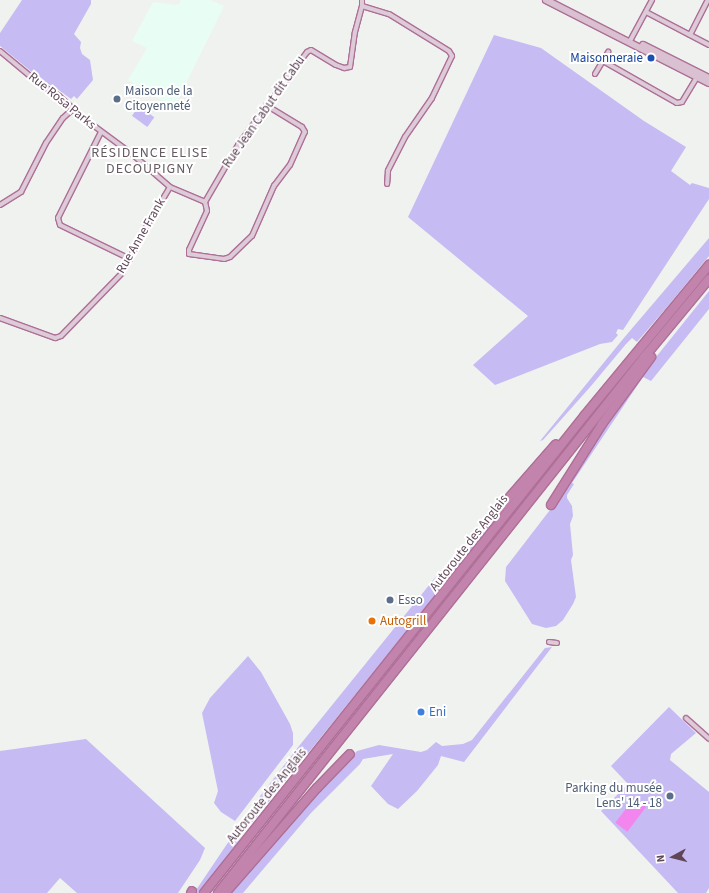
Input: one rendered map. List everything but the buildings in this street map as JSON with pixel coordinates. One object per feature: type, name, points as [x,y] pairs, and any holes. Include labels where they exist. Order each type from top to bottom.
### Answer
[{"type":"highway","name":"Autoroute des Anglais","points":[[204,893],[585,416],[709,265]]},
{"type":"highway","name":"Autoroute des Anglais","points":[[218,893],[709,279]]},
{"type":"highway","points":[[550,505],[602,424],[670,333],[677,318]]},
{"type":"highway","points":[[488,522],[532,470],[585,416]]},
{"type":"highway","points":[[225,893],[317,788],[350,754]]},
{"type":"main road","points":[[546,0],[630,41],[642,45],[698,75],[709,83]]},
{"type":"main road","points":[[698,75],[709,78]]},
{"type":"street","points":[[362,0],[362,6],[389,14],[449,51],[452,56],[432,98],[402,144],[388,171],[387,184]]},
{"type":"street","points":[[630,41],[652,0]]},
{"type":"street","points":[[690,35],[708,0]]},
{"type":"street","name":"Rue Jean Cabut dit Cabu","points":[[205,202],[238,145],[266,105],[307,52],[311,50],[336,65],[344,68],[350,67],[355,32],[362,6]]},
{"type":"street","points":[[646,12],[709,45]]},
{"type":"street","name":"Rue Rosa Parks","points":[[0,51],[39,84],[59,96],[101,132],[135,156],[170,187],[205,202]]},
{"type":"street","points":[[595,74],[608,52]]},
{"type":"street","points":[[603,61],[677,103],[682,102],[698,75]]},
{"type":"street","points":[[205,202],[207,211],[189,250],[189,254],[224,259],[230,257],[252,236],[274,186],[290,165],[305,132],[302,127],[266,105]]},
{"type":"street","points":[[0,206],[21,192],[46,142],[63,118],[73,109]]},
{"type":"street","points":[[101,132],[58,218],[60,225],[130,259]]},
{"type":"street","name":"Rue Anne Frank","points":[[0,318],[56,338],[61,336],[122,273],[170,187]]},
{"type":"street","points":[[549,642],[557,643]]},
{"type":"street","points":[[686,718],[709,739]]},
{"type":"shaded area","points":[[22,0],[91,0],[91,4],[74,34],[81,42],[80,48],[82,54],[90,60],[93,80],[77,99],[74,96],[71,99],[56,88],[44,82],[0,46],[0,33]]},
{"type":"shaded area","points":[[181,0],[210,0],[224,6],[174,108],[128,80],[147,48],[132,41],[153,2],[175,5],[179,4]]},
{"type":"shaded area","points":[[494,35],[541,48],[644,121],[686,147],[671,171],[690,185],[692,183],[709,188],[709,199],[623,330],[618,329],[616,333],[618,335],[612,342],[600,344],[495,385],[473,365],[528,316],[408,217]]},
{"type":"shaded area","points":[[139,106],[154,117],[147,127],[132,116]]},
{"type":"shaded area","points":[[709,238],[709,256],[667,307],[637,342],[632,338],[626,344],[591,386],[543,440],[540,441],[623,339]]},
{"type":"shaded area","points":[[709,291],[709,309],[651,381],[643,377],[572,483],[574,484],[567,495],[567,498],[572,506],[573,516],[570,524],[573,555],[571,560],[576,597],[563,620],[556,626],[546,628],[532,624],[505,581],[506,567],[553,506],[599,434],[640,377]]},
{"type":"shaded area","points":[[500,511],[502,513],[246,830],[223,862],[198,893],[194,893],[254,804],[299,746],[434,579]]},
{"type":"shaded area","points":[[552,647],[464,762],[441,756],[438,765],[417,791],[398,809],[388,804],[371,786],[393,754],[363,759],[360,764],[311,813],[243,893],[231,893],[299,813],[307,807],[315,796],[357,751],[379,745],[421,752],[427,750],[436,742],[442,746],[463,744],[472,740],[545,648]]},
{"type":"shaded area","points":[[248,656],[261,672],[290,724],[293,733],[293,745],[235,821],[221,812],[214,803],[218,791],[202,713],[210,698]]},
{"type":"shaded area","points":[[669,707],[696,733],[671,754],[670,760],[709,792],[709,888],[706,893],[678,893],[601,811],[628,784],[611,766]]},
{"type":"shaded area","points":[[86,739],[205,848],[200,860],[178,893],[77,893],[60,878],[47,893],[0,893],[0,751]]},
{"type":"shaded area","points":[[634,798],[646,807],[627,832],[615,823]]},
{"type":"place","name":"Maisonneraie","points":[[651,58]]},
{"type":"place","name":"Maison de la Citoyenneté","points":[[117,99]]},
{"type":"place","name":"Esso","points":[[390,600]]},
{"type":"place","name":"Autogrill","points":[[372,621]]},
{"type":"place","name":"Eni","points":[[421,712]]},
{"type":"place","name":"Parking du musée Lens' 14 - 18","points":[[670,796]]},
{"type":"district","name":"RÉSIDENCE ELISE DECOUPIGNY","points":[[150,162]]}]
